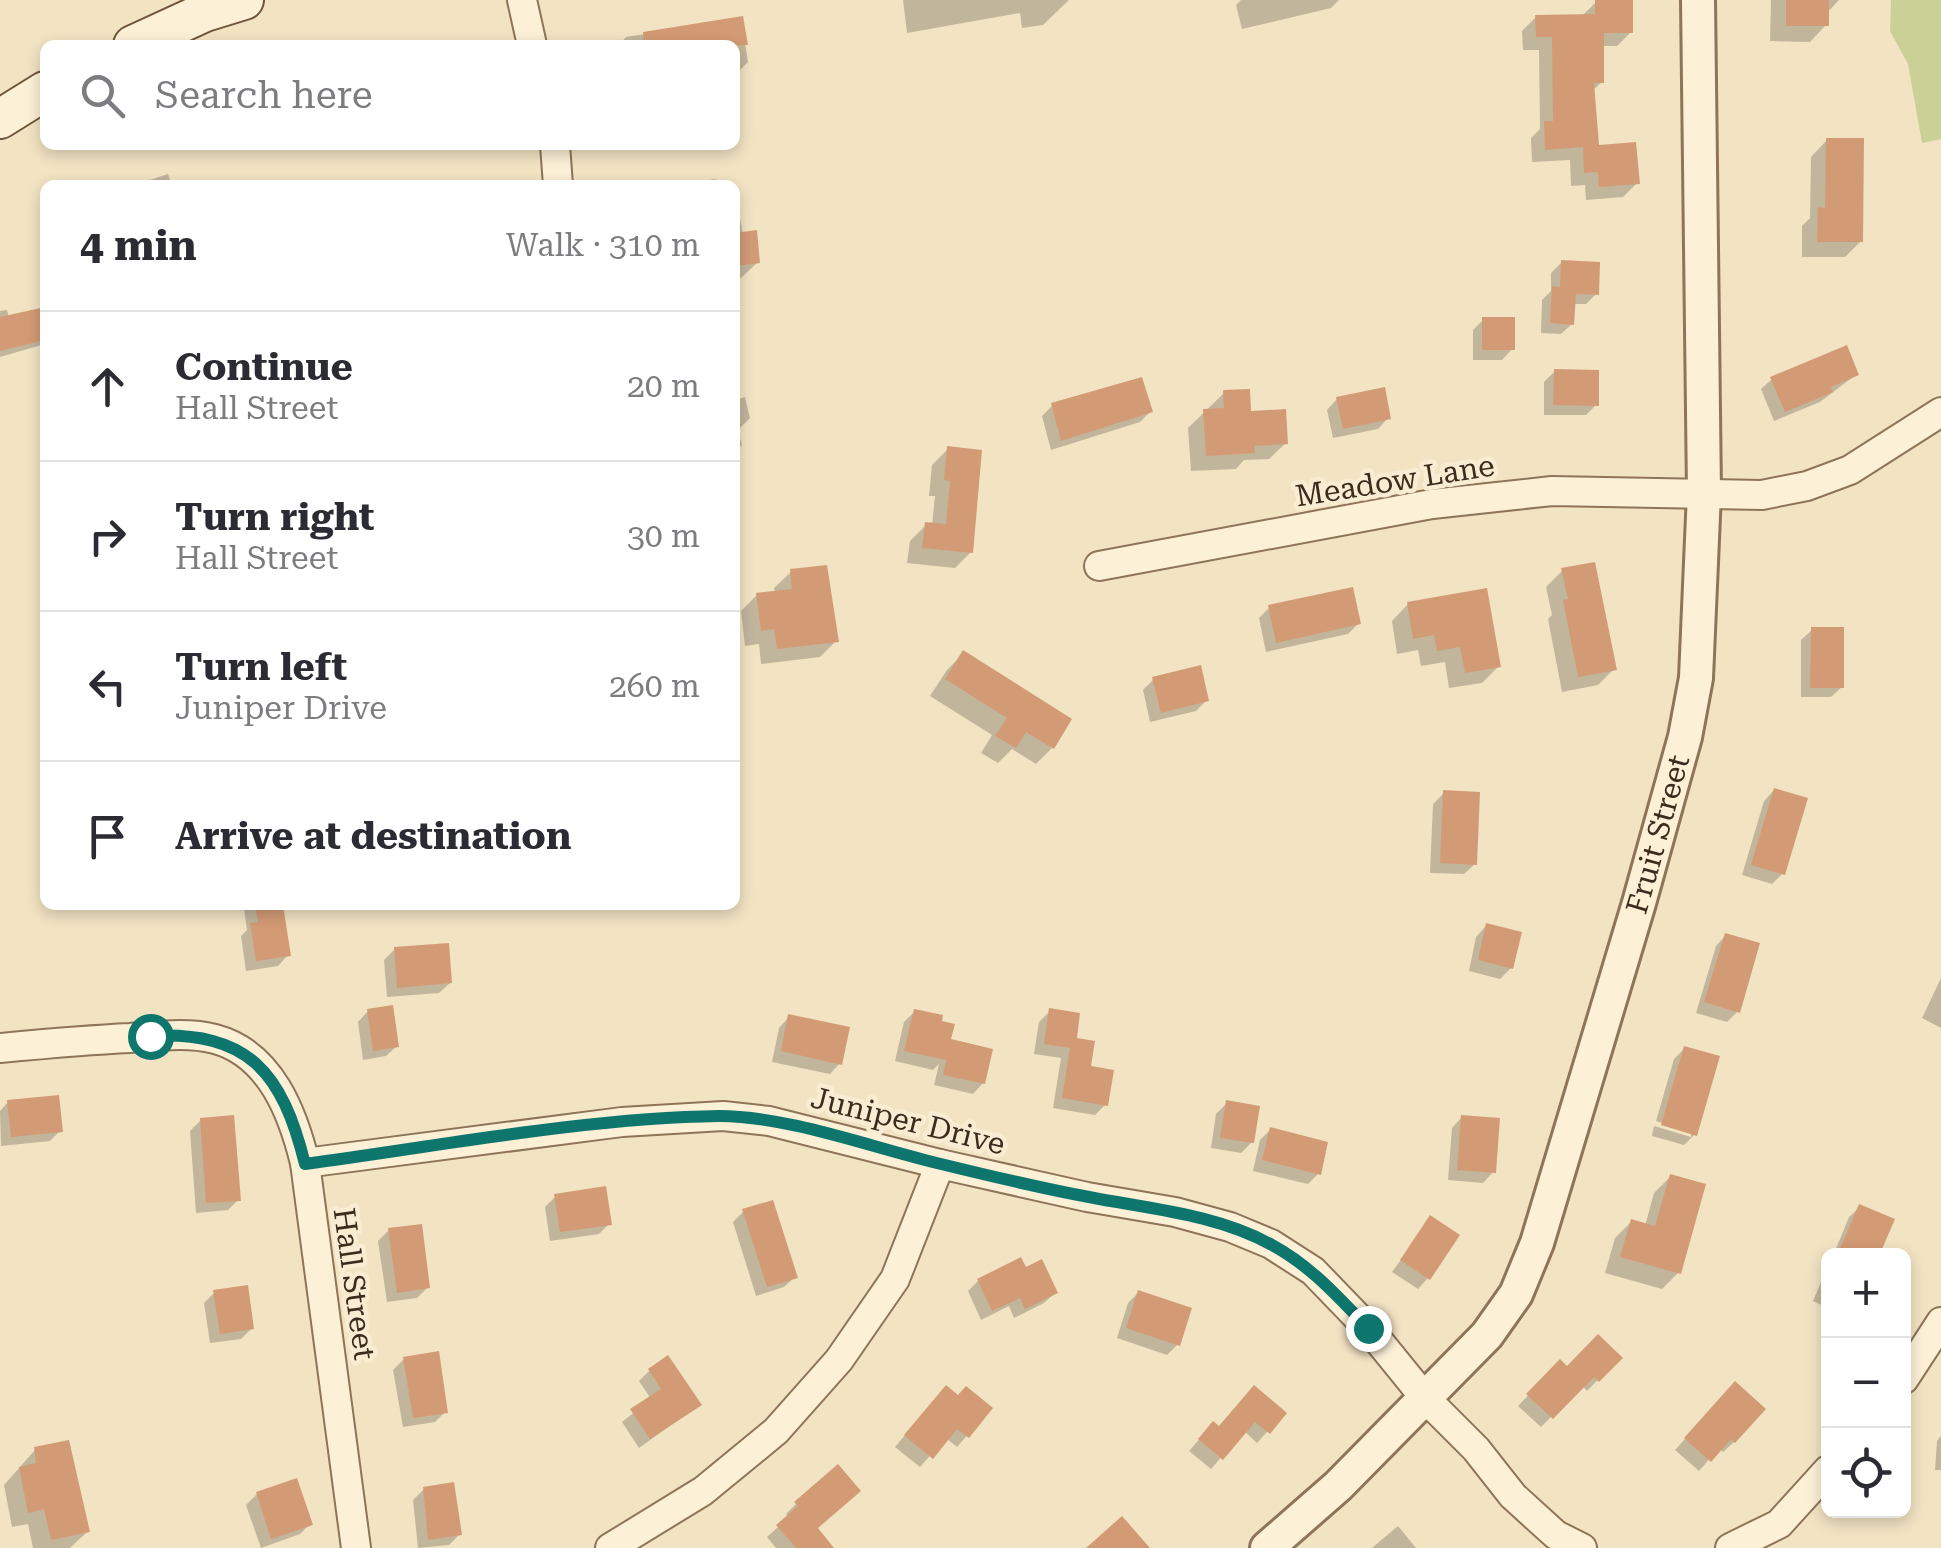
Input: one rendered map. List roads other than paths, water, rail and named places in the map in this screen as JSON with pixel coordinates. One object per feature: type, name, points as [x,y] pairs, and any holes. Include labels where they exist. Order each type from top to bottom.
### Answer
[{"type":"main road","points":[[143,40],[205,12],[244,0]]},
{"type":"main road","points":[[0,119],[40,94]]},
{"type":"street","points":[[522,0],[531,40]]},
{"type":"street","name":"Fruit Street","points":[[1266,1548],[1338,1486],[1425,1398],[1487,1335],[1516,1294],[1538,1243],[1639,903],[1685,737],[1696,678],[1704,493],[1698,0]]},
{"type":"street","points":[[554,150],[558,180]]},
{"type":"street","name":"Meadow Lane","points":[[1099,566],[1432,504],[1552,492],[1762,495],[1808,486],[1850,470],[1941,412]]},
{"type":"street","name":"Hall Street","points":[[0,1048],[181,1035],[217,1039],[240,1051],[264,1071],[281,1094],[293,1118],[305,1164],[356,1548]]},
{"type":"street","name":"Juniper Drive","points":[[305,1164],[622,1122],[724,1116],[769,1121],[940,1164],[1230,1227],[1270,1244],[1313,1271],[1368,1328],[1425,1398],[1476,1449],[1513,1496],[1556,1535],[1582,1548]]},
{"type":"street","points":[[610,1548],[717,1479],[776,1431],[840,1360],[895,1279],[940,1164]]},
{"type":"street","points":[[1911,1367],[1941,1322]]},
{"type":"street","points":[[1730,1548],[1779,1524],[1821,1478]]}]
